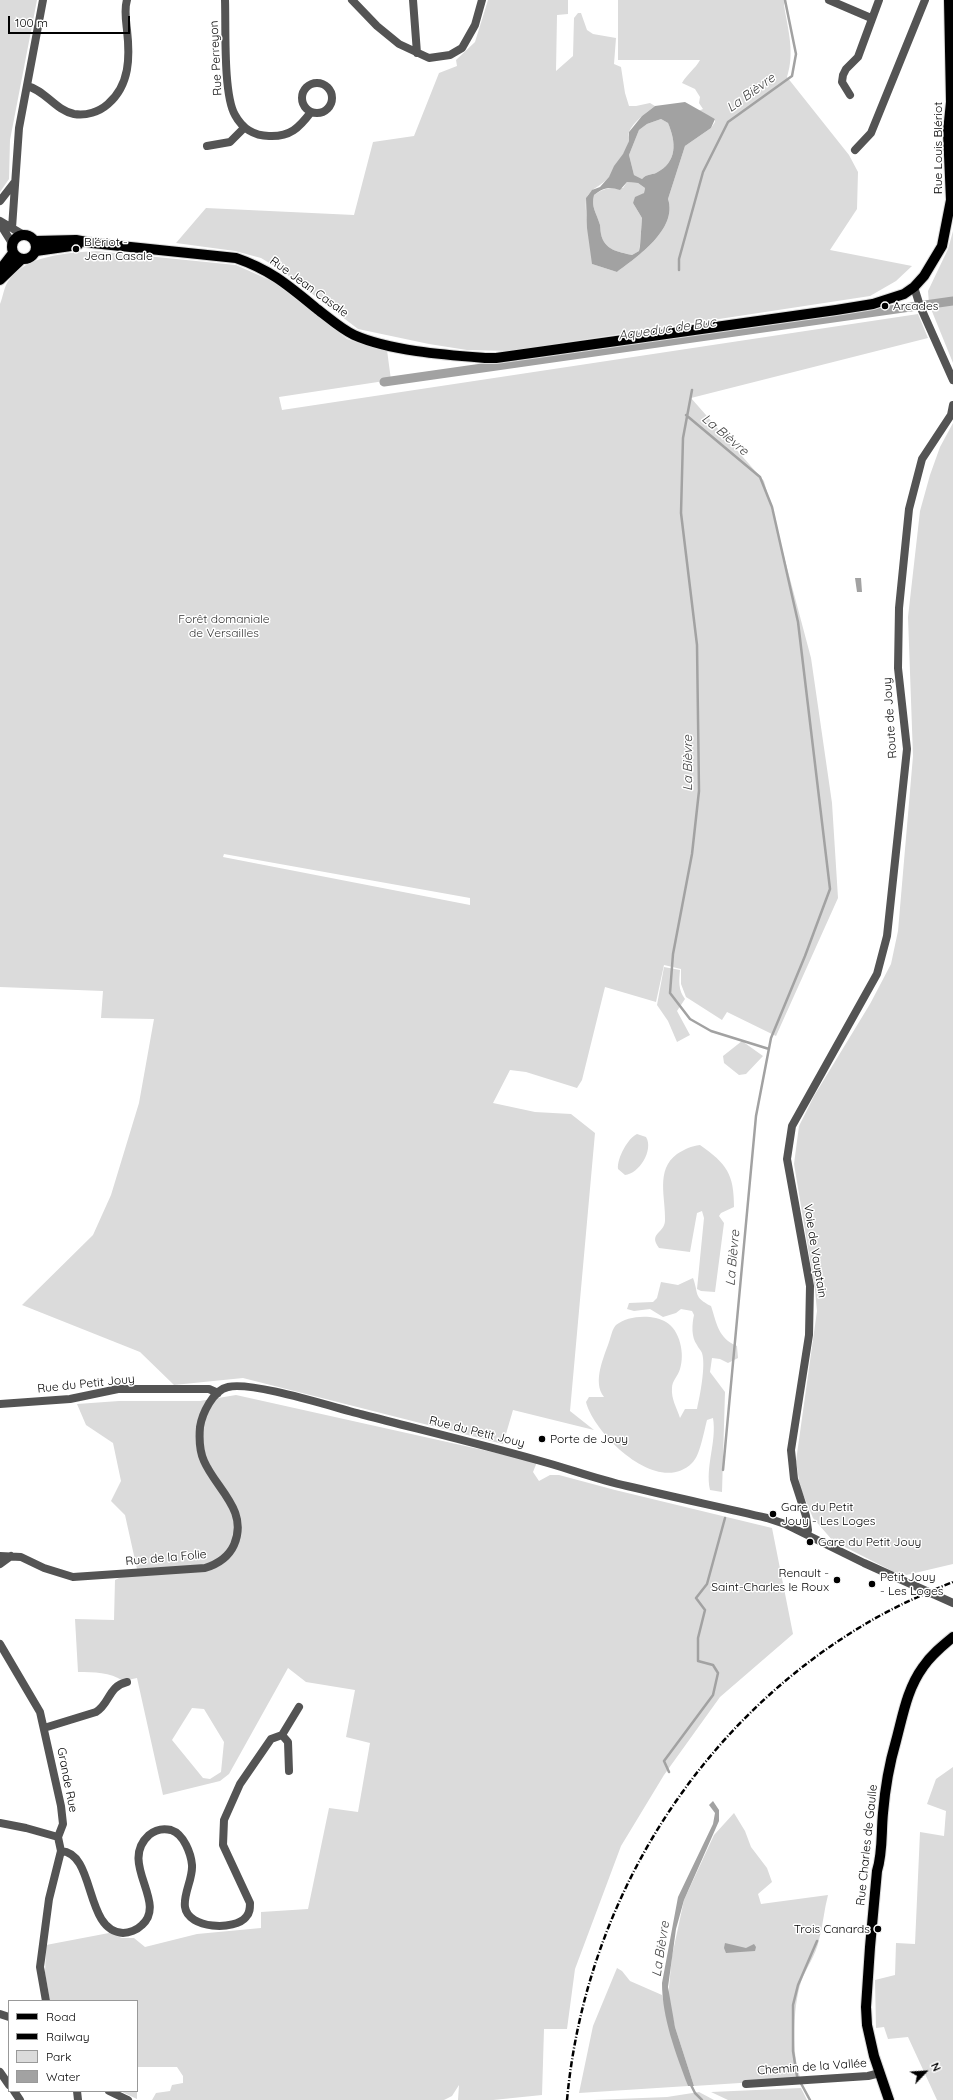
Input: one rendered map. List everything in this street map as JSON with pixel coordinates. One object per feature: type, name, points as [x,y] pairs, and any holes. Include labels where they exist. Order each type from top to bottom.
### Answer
[{"type":"main road","name":"Rue Louis Blériot","points":[[914,287],[934,262],[942,246],[951,200],[948,132],[951,102],[949,0]]},
{"type":"main road","points":[[0,270],[13,248],[16,238],[22,234],[30,236],[36,246],[29,258],[22,259],[0,280]]},
{"type":"main road","name":"Rue Jean Casale","points":[[36,246],[92,244],[236,258],[258,265],[279,278],[338,325],[354,335],[395,346],[486,358],[504,357],[874,304],[892,299],[914,287]]},
{"type":"main road","points":[[13,248],[22,259]]},
{"type":"main road","name":"Rue Charles de Gaulle","points":[[889,2100],[870,2043],[866,2007],[872,1925],[877,1876],[880,1863],[882,1815],[888,1774],[905,1706],[913,1684],[932,1655],[953,1636]]},
{"type":"main road","name":"Rue Charles de Gaulle","points":[[880,2073],[888,2083],[896,2100]]},
{"type":"street","points":[[12,228],[19,128],[43,0]]},
{"type":"street","points":[[27,86],[35,88],[62,109],[75,114],[88,114],[102,109],[116,98],[123,85],[130,55],[126,18],[127,0]]},
{"type":"street","name":"Rue Perreyon","points":[[225,0],[228,89],[234,114],[244,128]]},
{"type":"street","points":[[352,0],[377,26],[399,44],[429,58],[450,55],[462,48],[475,25],[482,0]]},
{"type":"street","points":[[413,0],[417,53]]},
{"type":"street","points":[[829,0],[871,18]]},
{"type":"street","points":[[850,95],[842,82],[843,75],[846,69],[858,57],[871,18],[879,0]]},
{"type":"street","points":[[855,150],[871,133],[925,0]]},
{"type":"street","points":[[207,146],[230,142],[244,128],[260,136],[281,137],[300,127],[311,112]]},
{"type":"street","points":[[0,201],[10,190],[15,180]]},
{"type":"street","points":[[0,222],[22,234]]},
{"type":"street","points":[[0,222],[13,248]]},
{"type":"street","points":[[914,287],[920,306],[953,380]]},
{"type":"street","name":"Route de Jouy","points":[[821,1072],[877,974],[887,936],[907,749],[898,668],[899,608],[909,509],[922,459],[951,415],[953,405]]},
{"type":"street","name":"Voie de Vauptain","points":[[807,1534],[808,1530],[806,1516],[794,1479],[791,1450],[809,1335],[810,1286],[788,1159],[792,1126],[821,1072]]},
{"type":"street","name":"Rue du Petit Jouy","points":[[0,1404],[70,1399],[118,1389],[209,1390],[218,1392],[229,1387],[243,1387],[301,1399],[539,1460],[625,1486],[767,1518],[807,1534],[953,1603]]},
{"type":"street","name":"Rue de la Folie","points":[[0,1556],[20,1557],[44,1568],[73,1577],[205,1568],[222,1561],[232,1548],[237,1538],[237,1518],[227,1496],[204,1463],[200,1451],[199,1438],[205,1412],[218,1392]]},
{"type":"street","points":[[0,1564],[11,1556]]},
{"type":"street","name":"Grande Rue","points":[[0,1644],[36,1703],[44,1728],[61,1806],[63,1828],[58,1837],[61,1851],[48,1899],[40,1967],[46,2000]]},
{"type":"street","points":[[44,1728],[53,1727],[98,1711],[116,1686],[127,1682]]},
{"type":"street","points":[[61,1851],[70,1853],[79,1863],[98,1912],[108,1927],[123,1933],[139,1928],[146,1922],[150,1913],[149,1902],[139,1866],[141,1844],[151,1833],[159,1830],[173,1830],[184,1840],[192,1865],[191,1877],[184,1903],[186,1913],[193,1921],[205,1925],[229,1924],[242,1921],[250,1911],[250,1903],[223,1845],[224,1820],[240,1784],[271,1739],[282,1735],[299,1707]]},
{"type":"street","points":[[282,1735],[288,1742],[289,1771]]},
{"type":"street","points":[[0,1823],[26,1828],[58,1837]]},
{"type":"street","points":[[0,2072],[8,2083]]},
{"type":"street","name":"Chemin de la Vallée","points":[[746,2084],[868,2076],[880,2073]]},
{"type":"street","points":[[111,2092],[128,2100]]},
{"type":"green space","points":[[0,0],[37,0],[10,140],[9,179],[0,192]]},
{"type":"green space","points":[[488,0],[568,0],[568,14],[557,15],[556,71],[573,56],[574,18],[578,13],[581,13],[587,30],[593,34],[616,38],[614,64],[621,67],[625,93],[629,106],[650,103],[655,106],[640,118],[631,128],[628,145],[610,176],[587,196],[586,208],[593,256],[592,264],[617,272],[654,241],[662,231],[667,221],[670,210],[668,199],[685,146],[711,128],[715,122],[715,119],[698,111],[703,109],[699,103],[700,97],[695,89],[682,83],[700,60],[618,60],[618,0],[786,0],[784,5],[791,50],[787,77],[849,155],[858,172],[857,209],[830,250],[912,266],[896,281],[870,296],[509,351],[467,350],[429,344],[358,329],[281,270],[261,258],[235,251],[176,243],[206,208],[354,215],[373,142],[414,136],[439,73],[457,66],[456,60],[475,42]]},
{"type":"green space","points":[[661,119],[668,123],[671,130],[674,144],[672,157],[663,168],[656,173],[645,176],[642,179],[634,175],[629,155],[639,130],[647,124]]},
{"type":"green space","points":[[627,182],[638,183],[645,188],[644,193],[633,203],[642,218],[639,251],[632,255],[622,253],[605,244],[593,203],[594,195],[608,188],[623,188]]},
{"type":"green space","points":[[953,231],[953,363],[929,304],[928,291],[948,249]]},
{"type":"green space","name":"Forêt domaniale de Versailles","points":[[96,251],[236,265],[274,282],[347,339],[387,350],[391,380],[279,397],[282,410],[918,314],[928,338],[691,398],[764,481],[811,658],[832,803],[838,898],[776,1036],[727,1012],[722,1020],[686,997],[681,984],[681,969],[664,965],[656,1002],[605,987],[582,1080],[577,1088],[526,1072],[510,1070],[493,1103],[535,1112],[571,1114],[595,1133],[570,1411],[594,1430],[513,1410],[503,1444],[243,1378],[174,1385],[140,1352],[22,1305],[93,1235],[111,1195],[139,1103],[154,1019],[101,1018],[103,991],[0,987],[0,304],[7,282],[16,272],[26,265],[37,260],[61,254]],"holes":[[[224,854],[470,898],[470,905],[223,857]]]},
{"type":"green space","points":[[953,423],[953,1564],[902,1576],[833,1541],[813,1518],[800,1487],[796,1461],[817,1311],[815,1290],[794,1164],[799,1126],[814,1096],[870,1004],[891,964],[898,931],[913,756],[908,617],[920,511],[940,447]]},
{"type":"green space","points":[[664,967],[680,970],[680,989],[685,999],[677,1011],[690,1035],[677,1042],[668,1021],[657,1005]]},
{"type":"green space","points":[[742,1041],[763,1056],[746,1074],[739,1075],[724,1063],[723,1056]]},
{"type":"green space","points":[[637,1134],[646,1137],[648,1142],[647,1154],[640,1166],[630,1174],[625,1175],[618,1169],[619,1159],[627,1144]]},
{"type":"green space","points":[[700,1145],[723,1164],[730,1178],[734,1196],[734,1207],[721,1213],[719,1216],[724,1223],[715,1292],[701,1291],[697,1289],[704,1218],[702,1211],[697,1213],[690,1252],[659,1248],[655,1239],[662,1229],[665,1221],[663,1185],[666,1168],[677,1154],[688,1148]]},
{"type":"green space","points":[[693,1278],[699,1297],[711,1306],[722,1335],[737,1346],[738,1358],[728,1363],[720,1359],[712,1358],[710,1372],[725,1392],[722,1492],[710,1490],[709,1472],[714,1436],[713,1418],[707,1420],[695,1460],[678,1471],[662,1472],[646,1467],[629,1457],[614,1444],[601,1430],[591,1415],[586,1402],[589,1397],[604,1397],[599,1384],[600,1370],[616,1325],[627,1319],[648,1317],[661,1319],[666,1322],[678,1336],[682,1356],[679,1372],[672,1385],[672,1392],[673,1400],[680,1418],[685,1409],[697,1409],[702,1381],[703,1358],[702,1352],[695,1342],[693,1334],[692,1326],[694,1315],[692,1311],[681,1309],[676,1313],[663,1317],[650,1309],[634,1311],[627,1309],[629,1303],[653,1302],[657,1298],[661,1282],[678,1285]]},
{"type":"green space","points":[[236,1395],[537,1462],[533,1472],[539,1481],[550,1475],[559,1475],[772,1528],[793,1634],[720,1697],[664,1775],[621,1846],[575,1969],[567,2029],[544,2029],[542,2095],[493,2100],[458,2100],[459,2085],[452,2096],[444,2100],[152,2100],[156,2093],[170,2091],[172,2085],[183,2083],[183,2076],[177,2067],[138,2067],[138,2000],[50,2000],[45,1973],[46,1945],[109,1933],[122,1938],[134,1938],[145,1947],[197,1934],[261,1928],[261,1912],[308,1909],[329,1808],[358,1812],[370,1743],[346,1737],[355,1690],[306,1682],[288,1668],[229,1774],[220,1781],[163,1795],[137,1678],[123,1681],[107,1674],[96,1672],[78,1672],[75,1619],[114,1620],[115,1580],[137,1569],[125,1515],[111,1501],[121,1481],[113,1443],[86,1425],[77,1404],[119,1401],[200,1401]],"holes":[[[192,1708],[204,1709],[224,1742],[221,1772],[210,1779],[203,1778],[172,1740]]]},
{"type":"green space","points":[[953,1767],[953,2100],[937,2100],[908,2037],[888,2039],[884,2027],[876,2028],[875,1980],[895,1975],[896,1943],[915,1944],[920,1832],[944,1836],[946,1811],[927,1804],[936,1779]]},
{"type":"green space","points":[[734,1813],[745,1831],[751,1847],[767,1868],[772,1882],[758,1894],[761,1904],[828,1895],[818,1946],[801,1982],[796,2004],[794,2045],[801,2079],[694,2086],[675,2027],[668,1997],[672,1956],[684,1900],[714,1835]]},
{"type":"green space","points":[[617,1968],[622,1971],[630,1981],[662,1995],[672,2038],[688,2086],[579,2093],[593,2026]]},
{"type":"green space","points":[[801,2088],[807,2100],[728,2100],[711,2092]]},
{"type":"green space","points":[[122,2092],[137,2092],[137,2099]]},
{"type":"green space","points":[[699,2092],[714,2100],[593,2100],[667,2097]]},
{"type":"water","points":[[685,102],[715,119],[711,128],[685,146],[668,199],[670,210],[662,231],[645,250],[617,272],[592,264],[587,228],[586,198],[592,190],[600,187],[609,177],[629,141],[629,132],[642,116],[655,106]],"holes":[[[661,119],[668,123],[671,130],[674,144],[672,157],[663,168],[656,173],[645,176],[642,179],[634,175],[629,155],[639,130],[647,124]],[[627,182],[638,183],[645,188],[644,193],[635,197],[633,203],[642,218],[639,251],[632,255],[622,253],[605,244],[593,203],[594,195],[600,191],[606,188],[620,190]]]},
{"type":"water","points":[[855,578],[861,578],[862,592],[857,592]]},
{"type":"water","points":[[713,1801],[719,1810],[719,1821],[684,1900],[676,1929],[668,1987],[675,2027],[694,2086],[688,2086],[674,2049],[667,2023],[664,2009],[662,1983],[678,1897],[713,1824],[715,1813],[709,1805]]},
{"type":"water","points":[[725,1943],[746,1948],[754,1944],[756,1947],[755,1951],[726,1953],[724,1948]]},
{"type":"waterway","name":"La Bièvre","points":[[679,270],[679,259],[703,172],[728,122],[792,76],[796,54],[785,0]]},
{"type":"waterway","name":"Aqueduc de Buc","points":[[384,382],[953,301]]},
{"type":"waterway","name":"La Bièvre","points":[[692,390],[683,438],[681,513],[697,645],[699,791],[692,854],[673,954],[670,993],[690,1019],[711,1031],[769,1049]]},
{"type":"waterway","name":"La Bièvre","points":[[686,415],[760,477],[772,507],[798,622],[830,889],[805,956],[771,1038],[756,1116],[723,1470]]},
{"type":"waterway","name":"La Bièvre","points":[[669,1772],[664,1761],[713,1695],[718,1673],[713,1665],[698,1661],[698,1638],[705,1610],[696,1598],[707,1584],[725,1518]]},
{"type":"waterway","points":[[810,2100],[797,2076],[793,2051],[793,2005],[798,1985],[817,1941]]},
{"type":"waterway","name":"La Bièvre","points":[[690,2083],[695,2093],[702,2100]]},
{"type":"railway","points":[[567,2100],[578,2027],[598,1957],[625,1889],[660,1826],[702,1766],[751,1712],[806,1664],[877,1617],[953,1582]]},
{"type":"place","name":"Blériot - Jean Casale","points":[[76,249]]},
{"type":"place","name":"Arcades","points":[[885,306]]},
{"type":"place","name":"Porte de Jouy","points":[[542,1439]]},
{"type":"place","name":"Gare du Petit Jouy - Les Loges","points":[[773,1514]]},
{"type":"place","name":"Gare du Petit Jouy","points":[[810,1542]]},
{"type":"place","name":"Renault - Saint-Charles le Roux","points":[[837,1580]]},
{"type":"place","name":"Petit Jouy - Les Loges","points":[[872,1584]]},
{"type":"place","name":"Trois Canards","points":[[878,1929]]}]
